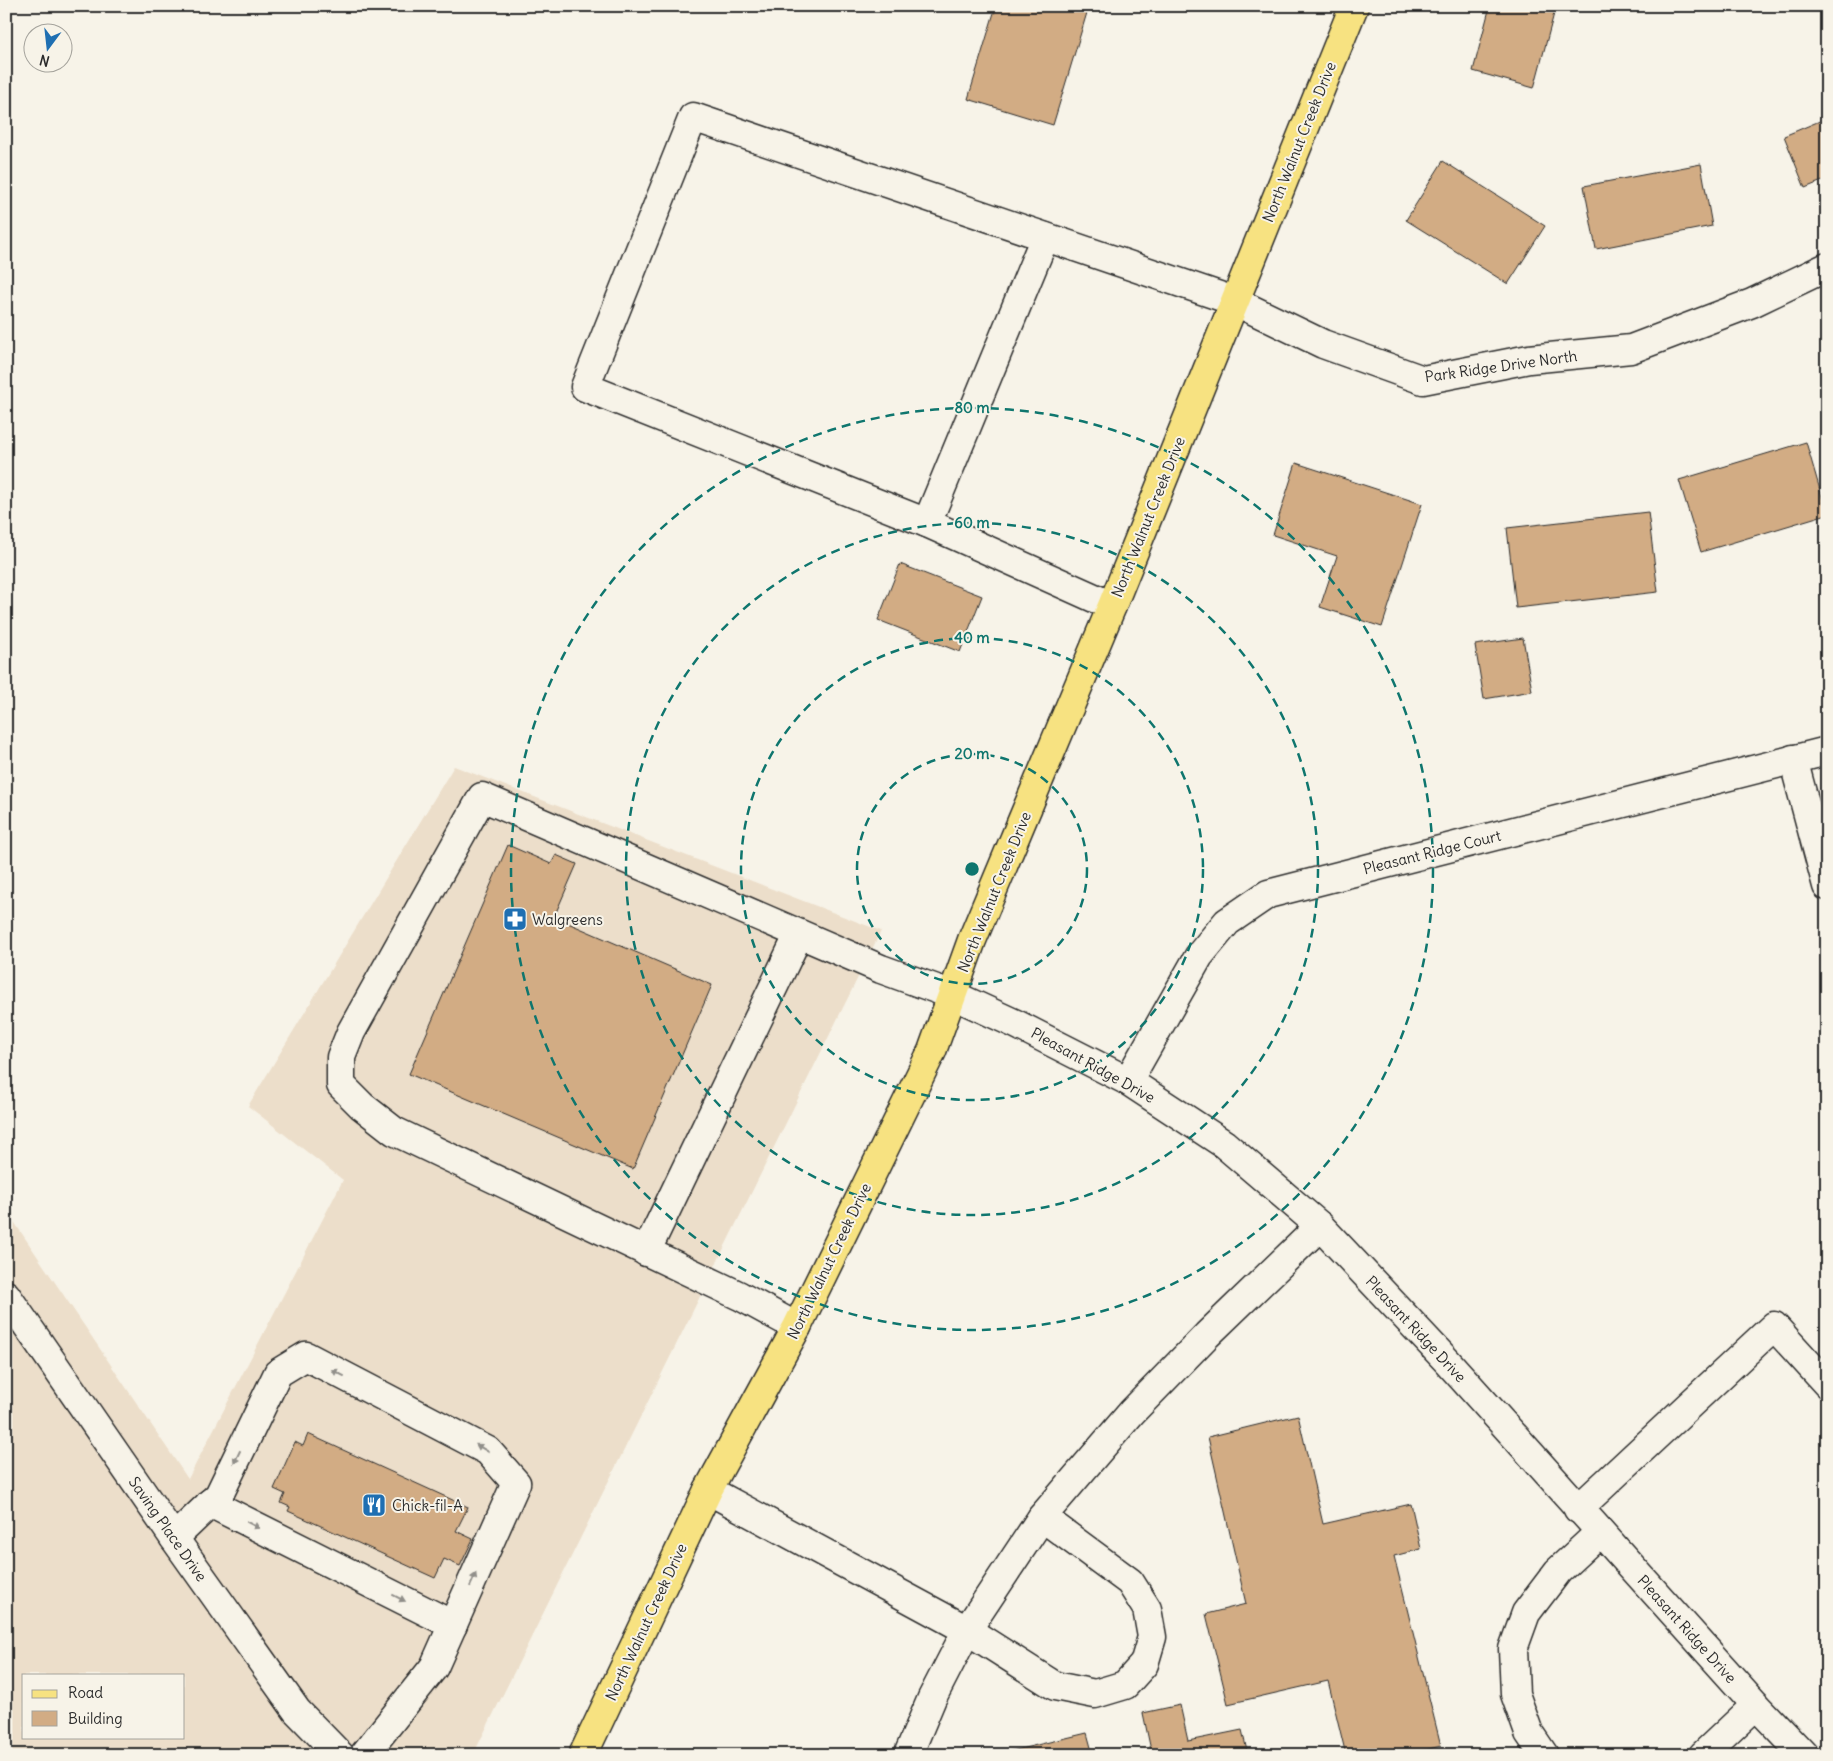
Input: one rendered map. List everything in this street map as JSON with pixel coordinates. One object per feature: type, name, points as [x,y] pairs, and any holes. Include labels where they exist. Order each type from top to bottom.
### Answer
[{"type":"main road","name":"North Walnut Creek Drive","points":[[583,1755],[708,1490],[797,1327],[932,1051],[972,940],[1112,606],[1354,6]]},
{"type":"street","name":"Park Ridge Drive North","points":[[927,523],[584,387],[693,117],[1234,301],[1323,344],[1423,380],[1529,359],[1631,350],[1752,303],[1827,268]]},
{"type":"street","points":[[1045,237],[927,523],[1112,606]]},
{"type":"street","name":"Pleasant Ridge Court","points":[[1128,1081],[1199,956],[1227,922],[1268,894],[1827,751]]},
{"type":"street","points":[[1793,759],[1827,886]]},
{"type":"street","name":"Pleasant Ridge Drive","points":[[646,1252],[394,1131],[362,1106],[341,1085],[341,1057],[351,1032],[482,797],[881,969],[953,995],[1016,1024],[1128,1081],[1224,1144],[1320,1226],[1447,1361],[1578,1509],[1804,1755]]},
{"type":"street","points":[[797,1327],[740,1296],[646,1252],[799,934]]},
{"type":"street","points":[[908,1755],[932,1698],[968,1630],[1042,1517],[1132,1412],[1207,1335],[1320,1226]]},
{"type":"street","name":"Saving Place Drive","points":[[6,1295],[174,1538],[297,1711],[331,1751]]},
{"type":"street","points":[[1578,1509],[1774,1326],[1827,1384]]},
{"type":"street","points":[[174,1538],[219,1495],[278,1373],[306,1356],[488,1451],[516,1483],[434,1667],[364,1755]]},
{"type":"street","points":[[708,1490],[968,1630],[1054,1686],[1096,1694],[1125,1685],[1144,1664],[1152,1638],[1147,1609],[1130,1582],[1042,1517]]},
{"type":"street","points":[[210,1503],[453,1625]]},
{"type":"street","points":[[1544,1755],[1529,1733],[1515,1694],[1513,1650],[1526,1613],[1558,1571],[1600,1532]]},
{"type":"street","points":[[1703,1755],[1756,1704]]},
{"type":"shaded area","points":[[454,766],[881,931],[473,1755],[6,1755],[6,1210],[188,1479],[343,1180],[248,1106]]},
{"type":"building","points":[[996,6],[1089,6],[1053,125],[968,99]]},
{"type":"building","points":[[1490,6],[1556,6],[1534,88],[1473,71]]},
{"type":"building","points":[[1827,118],[1827,179],[1805,188],[1784,136]]},
{"type":"building","points":[[1443,161],[1545,226],[1508,284],[1406,220]]},
{"type":"building","points":[[1701,164],[1712,226],[1596,249],[1584,186]]},
{"type":"building","points":[[1806,442],[1827,514],[1701,552],[1679,480]]},
{"type":"building","points":[[1296,463],[1422,504],[1382,627],[1320,607],[1337,556],[1273,535]]},
{"type":"building","points":[[1648,512],[1658,592],[1516,608],[1507,528]]},
{"type":"building","points":[[900,564],[982,596],[960,652],[878,620]]},
{"type":"building","points":[[1523,638],[1532,691],[1484,699],[1475,645]]},
{"type":"building","name":"Walgreens","points":[[508,845],[551,864],[556,855],[577,864],[554,917],[712,985],[633,1169],[409,1074]]},
{"type":"building","points":[[1298,1415],[1323,1524],[1411,1504],[1421,1549],[1394,1556],[1441,1746],[1404,1755],[1346,1755],[1328,1681],[1228,1704],[1206,1614],[1246,1604],[1208,1437]]},
{"type":"building","name":"Chick-fil-A","points":[[308,1434],[468,1507],[456,1531],[473,1539],[460,1566],[444,1559],[435,1578],[288,1511],[290,1507],[281,1503],[285,1494],[274,1489],[295,1442],[303,1446]]},
{"type":"building","points":[[1180,1705],[1188,1741],[1242,1730],[1248,1755],[1152,1755],[1143,1713]]},
{"type":"building","points":[[1087,1733],[1093,1755],[995,1755]]},
{"type":"place","name":"Walgreens","points":[[515,919]]},
{"type":"place","name":"Chick-fil-A","points":[[374,1505]]}]
